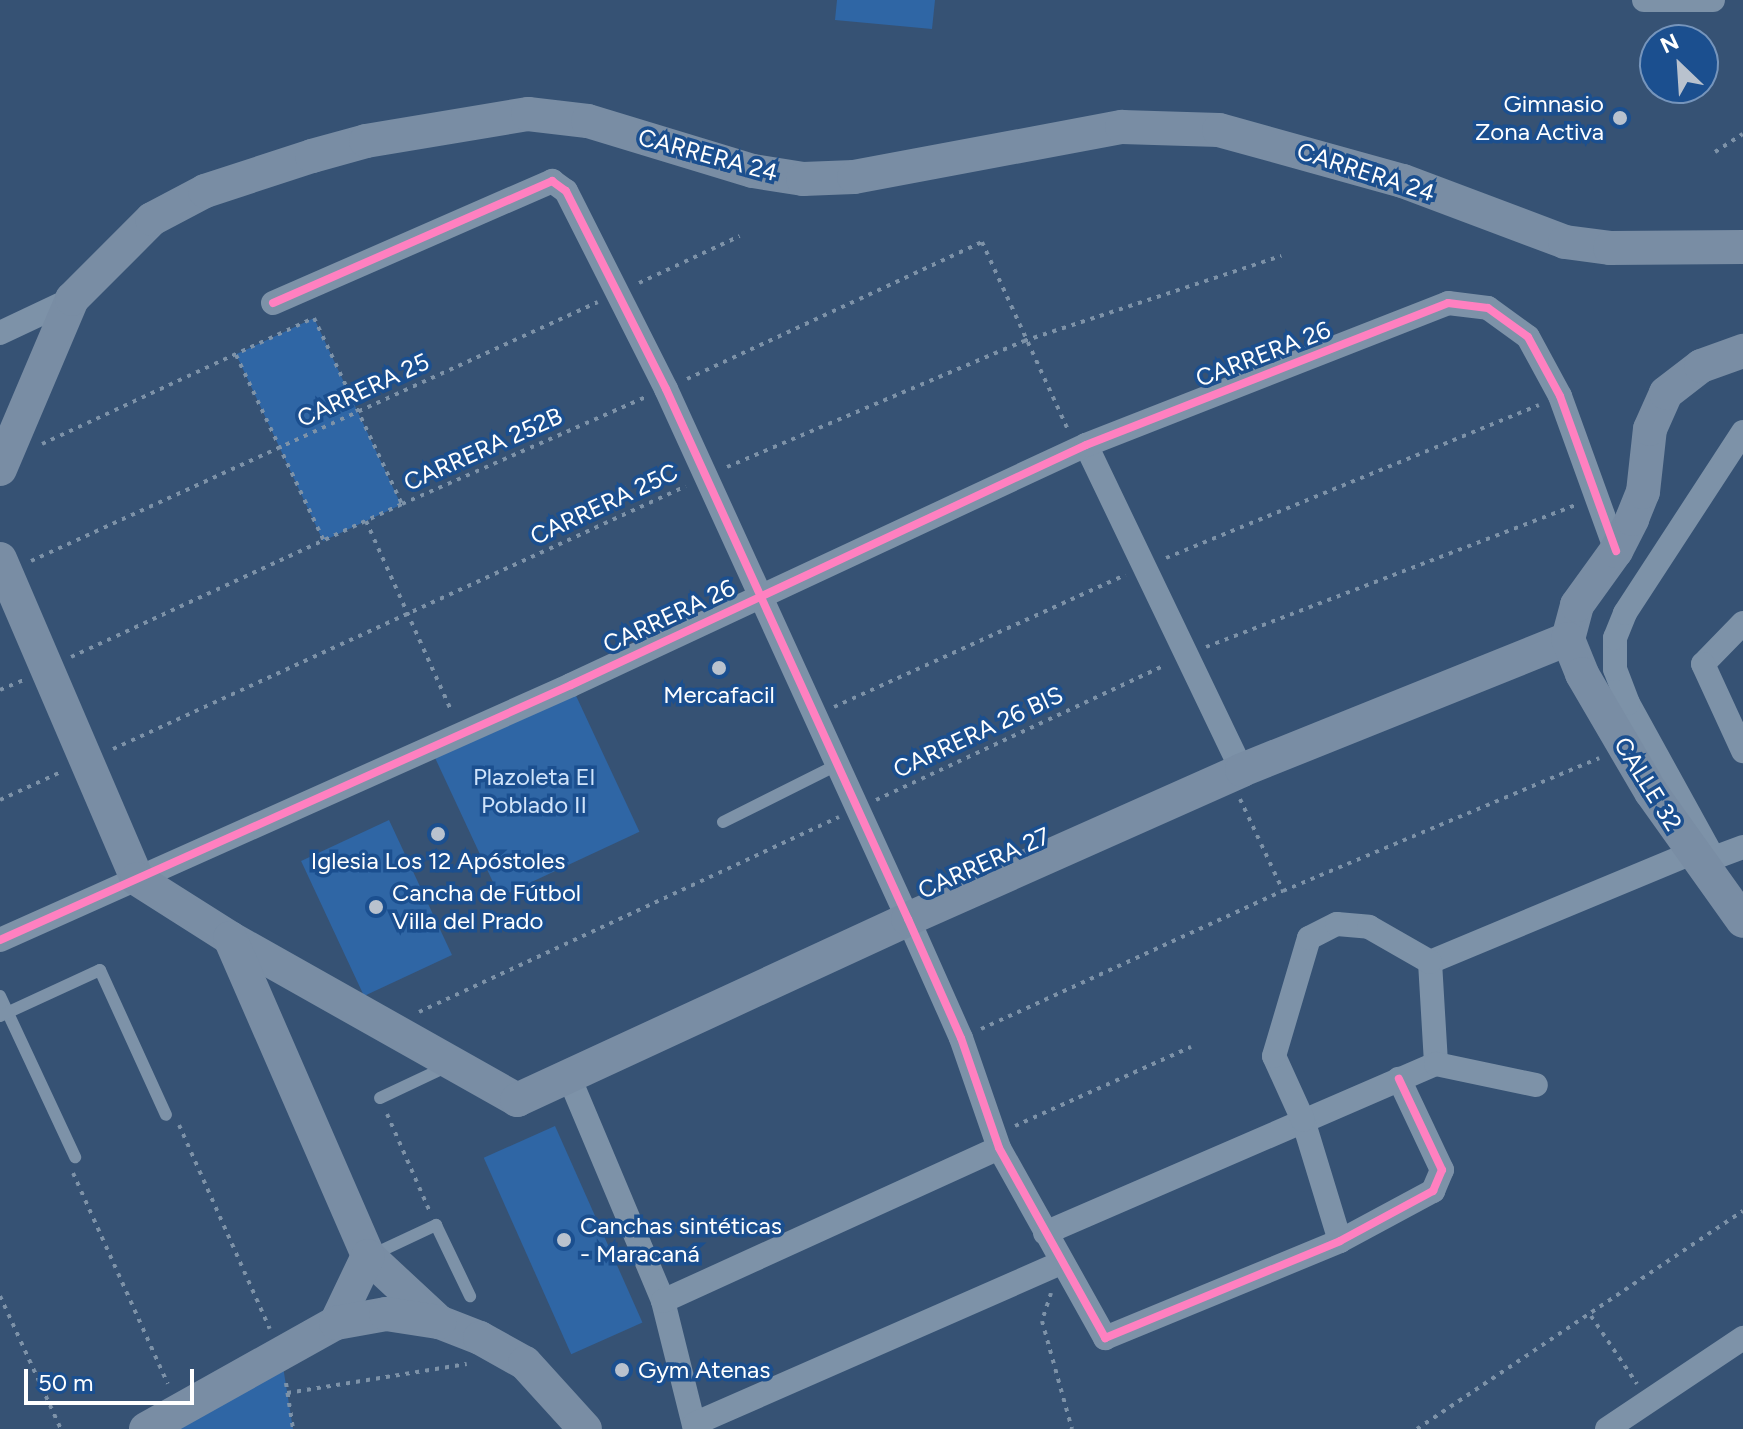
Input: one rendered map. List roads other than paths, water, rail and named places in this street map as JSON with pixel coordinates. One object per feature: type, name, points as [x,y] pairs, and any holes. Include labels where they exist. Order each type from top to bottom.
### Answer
[{"type":"main road","name":"CARRERA 24","points":[[1,466],[72,299],[152,219],[205,191],[366,141],[528,114],[588,121],[753,171],[803,179],[854,177],[1122,127],[1219,130],[1403,181],[1565,242],[1610,248],[1743,247]]},
{"type":"main road","points":[[1568,639],[1577,605],[1616,551],[1643,492],[1650,429],[1666,393],[1701,366],[1743,351]]},
{"type":"main road","points":[[3,566],[137,879],[230,938],[453,1064]]},
{"type":"main road","name":"CALLE 32","points":[[1568,639],[1582,674],[1625,748],[1743,920]]},
{"type":"main road","name":"CARRERA 27","points":[[453,1064],[517,1100],[908,919],[1236,773],[1568,639]]},
{"type":"main road","points":[[230,938],[368,1256],[439,1322]]},
{"type":"main road","points":[[336,1323],[368,1256]]},
{"type":"main road","points":[[146,1429],[336,1323],[386,1314],[439,1322],[480,1338],[525,1363],[585,1429]]},
{"type":"street","points":[[1644,0],[1713,0]]},
{"type":"street","points":[[273,303],[552,181],[566,191],[666,389],[758,597],[908,919],[961,1038],[997,1142],[1105,1338],[1340,1241],[1433,1191],[1442,1170],[1399,1079]]},
{"type":"street","points":[[0,333],[72,299]]},
{"type":"street","name":"CARRERA 26","points":[[0,940],[462,733],[1082,448],[1448,303],[1488,308],[1528,337],[1560,396],[1616,551]]},
{"type":"street","points":[[1702,858],[1628,703],[1615,669],[1615,638],[1625,613],[1743,432]]},
{"type":"street","points":[[1082,448],[1187,655],[1236,773]]},
{"type":"street","points":[[1743,623],[1703,664],[1743,751]]},
{"type":"street","points":[[1430,962],[1702,858],[1743,847]]},
{"type":"street","points":[[1340,1241],[1303,1120],[1274,1056],[1309,938],[1337,924],[1369,927],[1430,962]]},
{"type":"street","points":[[1430,962],[1436,1064]]},
{"type":"street","points":[[1045,1233],[1436,1064],[1536,1085]]},
{"type":"street","points":[[569,1077],[663,1301],[694,1427],[1061,1263]]},
{"type":"street","points":[[663,1301],[997,1142]]},
{"type":"street","points":[[1607,1429],[1743,1338]]},
{"type":"lane","points":[[723,822],[837,765]]},
{"type":"lane","points":[[4,1014],[100,970],[170,1113]]},
{"type":"lane","points":[[0,996],[4,1014],[71,1159]]},
{"type":"lane","points":[[380,1098],[453,1064]]},
{"type":"lane","points":[[368,1256],[436,1225],[470,1296]]},
{"type":"place","name":"Gimnasio Zona Activa","points":[[1620,118]]},
{"type":"place","name":"Mercafacil","points":[[719,668]]},
{"type":"place","name":"Iglesia Los 12 Apóstoles","points":[[438,834]]},
{"type":"place","name":"Cancha de Fútbol Villa del Prado","points":[[376,907]]},
{"type":"place","name":"Canchas sintéticas - Maracaná","points":[[564,1240]]},
{"type":"place","name":"Gym Atenas","points":[[622,1370]]},
{"type":"park label","name":"Plazoleta El Poblado II","points":[[534,791]]}]
